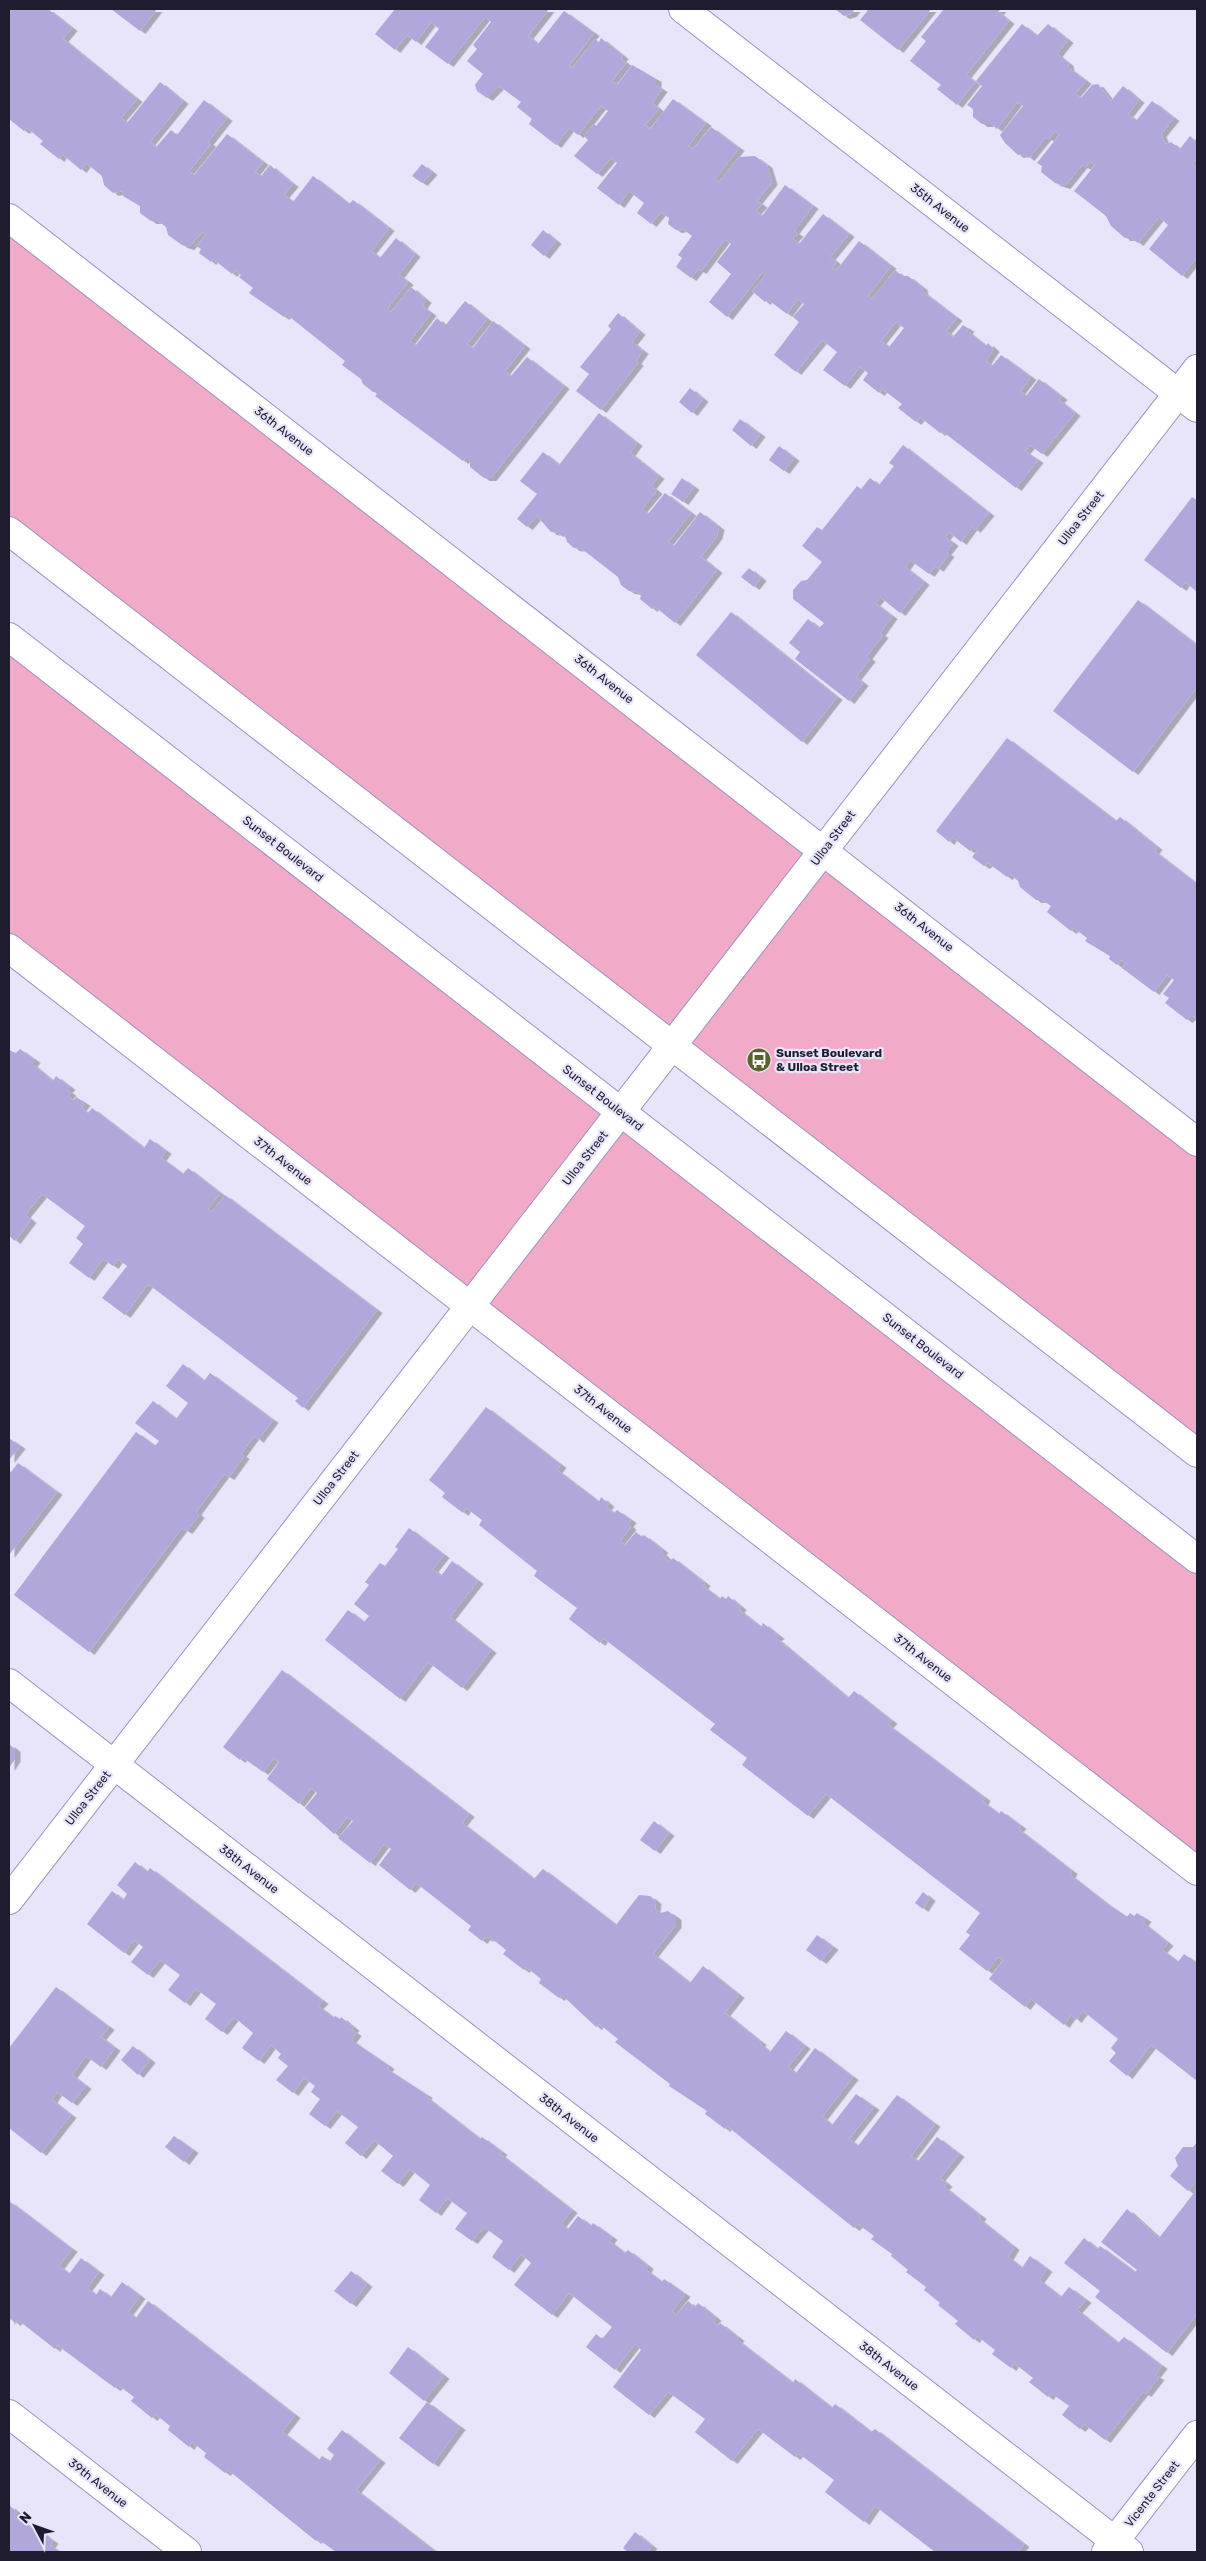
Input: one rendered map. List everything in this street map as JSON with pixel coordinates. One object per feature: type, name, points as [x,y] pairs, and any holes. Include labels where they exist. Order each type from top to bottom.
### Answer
[{"type":"street","name":"35th Avenue","points":[[683,9],[1188,400]]},
{"type":"street","name":"36th Avenue","points":[[9,218],[1197,1142]]},
{"type":"street","name":"Ulloa Street","points":[[9,1900],[824,850],[1188,400],[1197,369]]},
{"type":"street","points":[[9,531],[1197,1453]]},
{"type":"street","name":"Sunset Boulevard","points":[[9,637],[1197,1559]]},
{"type":"street","name":"37th Avenue","points":[[9,948],[1197,1871]]},
{"type":"street","name":"38th Avenue","points":[[9,1683],[1117,2549]]},
{"type":"street","name":"39th Avenue","points":[[9,2414],[187,2552]]},
{"type":"street","name":"Vicente Street","points":[[1117,2549],[1197,2435]]},
{"type":"shaded area","points":[[9,217],[1197,1142],[1197,1454],[9,531]]},
{"type":"shaded area","points":[[9,637],[1197,1559],[1197,1870],[9,948]]},
{"type":"building","points":[[9,9],[48,9],[72,28],[63,39],[137,99],[121,118],[127,123],[160,82],[183,101],[150,142],[156,147],[171,130],[177,135],[204,100],[227,118],[208,142],[211,144],[189,171],[194,175],[227,134],[263,162],[255,172],[261,176],[270,165],[293,184],[284,195],[293,202],[313,176],[349,204],[353,200],[389,228],[371,251],[380,258],[396,238],[415,254],[399,275],[408,282],[387,309],[391,312],[411,287],[426,300],[422,306],[431,313],[410,341],[416,345],[437,318],[445,326],[465,301],[487,319],[467,344],[473,348],[493,321],[525,346],[505,371],[511,376],[527,357],[564,386],[491,478],[484,478],[470,467],[470,461],[466,457],[463,461],[375,396],[379,392],[373,392],[363,384],[361,379],[342,365],[345,361],[286,314],[284,317],[249,293],[253,288],[239,277],[241,275],[235,270],[232,274],[213,259],[211,262],[199,253],[201,249],[196,246],[206,235],[202,232],[189,247],[182,245],[168,235],[166,227],[158,221],[151,221],[140,213],[140,206],[123,196],[122,191],[113,193],[104,185],[102,176],[86,163],[81,170],[62,154],[59,159],[40,144],[43,141],[27,128],[24,131],[9,119]]},
{"type":"building","points":[[111,9],[157,9],[140,31]]},
{"type":"building","points":[[395,9],[549,9],[528,36],[538,44],[564,11],[594,33],[569,66],[572,68],[595,39],[599,42],[601,38],[623,56],[621,59],[626,63],[612,81],[617,85],[632,65],[656,79],[656,85],[662,89],[652,103],[659,109],[645,125],[650,129],[673,99],[706,123],[688,146],[693,149],[711,127],[739,148],[715,179],[719,182],[739,157],[755,156],[767,165],[772,182],[757,201],[762,205],[756,211],[762,216],[785,185],[813,206],[794,231],[798,234],[793,239],[799,244],[823,214],[849,234],[830,257],[836,262],[832,268],[836,271],[859,241],[891,266],[868,296],[872,299],[895,270],[902,276],[908,276],[922,287],[923,292],[957,318],[946,331],[953,337],[963,325],[969,329],[967,331],[986,346],[988,343],[994,349],[986,361],[992,366],[1001,355],[1031,377],[1020,391],[1026,396],[1039,379],[1062,397],[1059,400],[1075,413],[1042,454],[1030,445],[1025,451],[1038,460],[1016,488],[942,431],[940,433],[920,417],[916,422],[898,408],[902,404],[882,389],[879,393],[863,380],[868,373],[860,367],[845,386],[823,370],[837,352],[822,340],[796,372],[774,355],[799,322],[793,317],[804,304],[798,299],[787,314],[767,299],[765,302],[752,291],[766,275],[762,273],[727,317],[709,302],[731,274],[717,262],[731,244],[725,239],[701,271],[698,269],[691,278],[676,267],[682,258],[678,255],[692,236],[683,229],[676,230],[668,224],[669,218],[661,212],[651,224],[637,213],[644,203],[629,191],[619,205],[597,188],[617,163],[611,158],[597,174],[574,156],[588,140],[584,136],[594,124],[596,126],[608,111],[601,106],[578,135],[569,128],[556,145],[529,124],[532,119],[517,107],[521,102],[499,86],[487,98],[477,91],[475,85],[483,74],[467,61],[477,49],[473,45],[491,22],[485,17],[448,64],[425,47],[439,29],[431,22],[416,42],[407,35],[395,50],[375,34]],"holes":[[[896,322],[904,328],[889,347],[881,341]]]},
{"type":"building","points":[[835,9],[855,9],[851,14],[844,16]]},
{"type":"building","points":[[869,9],[931,9],[898,50],[860,20]]},
{"type":"building","points":[[944,9],[1001,9],[998,12],[1009,21],[966,75],[975,82],[957,105],[937,89],[941,85],[910,61],[926,41],[921,37]]},
{"type":"building","points":[[1022,24],[1037,36],[1048,24],[1068,40],[1057,54],[1068,63],[1069,68],[1086,81],[1075,94],[1081,98],[1092,85],[1098,84],[1111,101],[1123,86],[1139,100],[1128,114],[1136,121],[1152,101],[1174,118],[1161,134],[1165,144],[1171,142],[1180,149],[1190,136],[1197,142],[1197,159],[1192,164],[1197,168],[1197,257],[1182,276],[1149,249],[1168,225],[1159,217],[1138,243],[1131,238],[1125,238],[1111,226],[1106,216],[1074,191],[1095,165],[1090,161],[1086,167],[1082,165],[1065,186],[1055,183],[1041,172],[1042,166],[1037,163],[1059,135],[1055,131],[1049,139],[1046,137],[1029,158],[1024,154],[1018,155],[1005,143],[1000,135],[1023,106],[1017,102],[997,129],[991,124],[982,124],[973,117],[973,109],[967,105],[982,86],[976,81]]},
{"type":"building","points":[[422,164],[432,172],[422,183],[412,176]]},
{"type":"building","points":[[543,230],[556,241],[544,256],[531,245]]},
{"type":"building","points":[[618,313],[640,332],[632,342],[643,351],[636,361],[638,363],[601,410],[576,391],[589,374],[580,367],[611,329],[608,326]]},
{"type":"building","points":[[690,388],[703,399],[692,413],[679,402]]},
{"type":"building","points":[[599,413],[637,443],[630,453],[659,476],[651,486],[657,491],[642,509],[648,514],[665,493],[691,513],[668,542],[674,546],[700,512],[719,527],[717,536],[701,557],[717,570],[675,623],[654,606],[652,609],[640,599],[641,596],[637,592],[629,591],[621,585],[618,577],[582,549],[574,548],[567,542],[565,535],[563,537],[558,533],[551,532],[537,516],[527,527],[517,519],[537,494],[520,481],[543,452],[559,465]]},
{"type":"building","points":[[740,419],[760,434],[751,446],[732,430]]},
{"type":"building","points":[[903,445],[989,513],[975,530],[972,527],[961,542],[949,532],[945,537],[953,543],[946,552],[949,554],[938,569],[935,566],[929,574],[910,560],[905,567],[924,582],[900,613],[880,597],[875,603],[892,616],[880,633],[883,635],[867,656],[870,659],[856,677],[863,683],[849,701],[795,659],[800,652],[789,643],[808,619],[819,628],[824,623],[793,599],[793,590],[801,581],[807,580],[822,562],[802,546],[817,527],[822,530],[857,486],[861,489],[870,478],[879,485],[894,466],[889,463]]},
{"type":"building","points":[[779,446],[794,458],[784,471],[769,460]]},
{"type":"building","points":[[682,478],[694,487],[683,502],[671,494]]},
{"type":"building","points":[[1192,497],[1197,500],[1197,592],[1185,582],[1181,588],[1144,560]]},
{"type":"building","points":[[749,568],[761,578],[754,587],[741,577]]},
{"type":"building","points":[[1138,600],[1197,645],[1197,687],[1133,772],[1053,711]]},
{"type":"building","points":[[731,612],[837,697],[802,742],[696,655]]},
{"type":"building","points":[[1007,738],[1116,821],[1120,817],[1157,847],[1154,851],[1197,884],[1197,1019],[1192,1015],[1187,1020],[1165,1003],[1169,998],[1163,994],[1174,980],[1167,975],[1154,992],[1122,968],[1126,963],[1121,960],[1117,965],[1109,959],[1110,956],[1085,941],[1087,938],[1074,928],[1071,931],[1047,912],[1051,906],[1042,900],[1036,900],[1020,887],[1018,881],[1010,874],[1007,877],[988,863],[984,866],[972,857],[977,851],[973,847],[970,851],[952,837],[949,842],[936,831]]},
{"type":"building","points":[[20,1049],[35,1060],[32,1064],[53,1081],[56,1076],[70,1087],[67,1090],[71,1093],[68,1096],[74,1101],[76,1097],[85,1103],[81,1108],[88,1113],[92,1108],[144,1148],[150,1139],[166,1151],[161,1158],[183,1174],[188,1168],[220,1193],[208,1209],[212,1212],[225,1195],[377,1310],[303,1408],[295,1401],[298,1398],[148,1284],[125,1315],[102,1298],[127,1266],[118,1259],[113,1266],[103,1259],[89,1278],[69,1263],[83,1244],[76,1238],[85,1226],[42,1194],[25,1215],[31,1220],[15,1241],[9,1236],[9,1050],[16,1053]]},
{"type":"building","points":[[183,1364],[204,1381],[210,1373],[273,1420],[258,1440],[254,1436],[241,1454],[244,1456],[229,1477],[224,1474],[196,1512],[199,1515],[187,1531],[182,1528],[89,1652],[14,1595],[136,1432],[155,1446],[159,1441],[135,1423],[153,1401],[176,1419],[188,1403],[166,1386]]},
{"type":"building","points":[[486,1407],[561,1465],[557,1470],[599,1502],[601,1497],[609,1504],[606,1507],[614,1513],[617,1510],[631,1520],[628,1524],[631,1527],[620,1541],[625,1545],[636,1532],[642,1537],[644,1535],[663,1550],[661,1552],[669,1562],[673,1558],[705,1583],[703,1586],[720,1599],[722,1596],[726,1599],[728,1596],[741,1607],[739,1610],[761,1627],[763,1623],[779,1636],[776,1638],[848,1698],[854,1691],[892,1721],[888,1725],[985,1798],[983,1802],[999,1814],[1001,1811],[1021,1826],[1018,1829],[1072,1871],[1070,1875],[1106,1903],[1127,1917],[1130,1913],[1134,1916],[1137,1913],[1146,1919],[1143,1923],[1168,1943],[1162,1950],[1178,1962],[1184,1954],[1197,1963],[1197,2081],[1151,2045],[1127,2076],[1109,2061],[1116,2053],[1111,2048],[1118,2039],[1083,2011],[1076,2020],[1071,2015],[1064,2025],[1031,1999],[1025,2007],[989,1979],[1003,1960],[998,1957],[987,1971],[959,1949],[970,1935],[966,1932],[980,1913],[826,1794],[808,1816],[742,1765],[747,1758],[710,1730],[715,1724],[603,1638],[600,1643],[569,1619],[577,1608],[534,1576],[537,1571],[479,1525],[482,1520],[466,1508],[463,1513],[442,1497],[445,1493],[429,1480]]},
{"type":"building","points":[[9,1438],[20,1446],[9,1460]]},
{"type":"building","points":[[18,1463],[57,1492],[9,1555],[9,1471],[11,1472]]},
{"type":"building","points":[[409,1528],[444,1555],[433,1569],[441,1576],[452,1561],[478,1581],[450,1617],[491,1650],[462,1688],[428,1662],[400,1699],[325,1640],[348,1610],[364,1622],[369,1616],[354,1604],[369,1585],[365,1582],[380,1563],[385,1566],[398,1549],[395,1547]]},
{"type":"building","points":[[282,1670],[469,1814],[462,1823],[534,1879],[543,1869],[616,1925],[639,1895],[650,1896],[656,1901],[655,1909],[661,1913],[668,1911],[676,1917],[676,1925],[653,1954],[690,1983],[703,1966],[739,1995],[725,2013],[761,2042],[760,2044],[770,2052],[786,2031],[805,2046],[788,2067],[796,2073],[815,2048],[853,2077],[822,2117],[832,2125],[856,2094],[874,2107],[849,2139],[858,2146],[897,2095],[935,2124],[911,2156],[918,2161],[937,2137],[959,2154],[940,2178],[947,2184],[944,2187],[981,2216],[979,2219],[1014,2247],[1008,2257],[1022,2268],[1030,2256],[1047,2269],[1039,2280],[1061,2297],[1069,2287],[1086,2300],[1077,2310],[1118,2343],[1124,2337],[1162,2366],[1155,2375],[1159,2377],[1146,2394],[1143,2392],[1105,2440],[1084,2424],[1080,2429],[1062,2415],[1069,2406],[1051,2393],[1048,2397],[1029,2382],[1033,2378],[1014,2363],[1011,2368],[992,2354],[995,2350],[977,2336],[974,2340],[955,2324],[958,2321],[938,2305],[940,2303],[924,2290],[926,2287],[906,2272],[908,2270],[891,2256],[892,2254],[871,2239],[874,2236],[858,2224],[854,2228],[727,2126],[725,2129],[705,2114],[707,2111],[669,2086],[670,2084],[615,2042],[618,2039],[599,2024],[596,2027],[562,1995],[559,1998],[539,1983],[541,1979],[526,1967],[524,1970],[503,1954],[506,1950],[490,1937],[488,1939],[485,1937],[482,1941],[468,1930],[471,1926],[416,1883],[410,1890],[379,1865],[391,1849],[384,1844],[370,1863],[338,1838],[353,1821],[347,1817],[334,1834],[305,1808],[317,1793],[311,1788],[299,1804],[267,1779],[279,1762],[274,1758],[263,1772],[242,1757],[240,1760],[223,1747]]},
{"type":"building","points":[[9,1744],[15,1749],[15,1759],[9,1768]]},
{"type":"building","points":[[654,1821],[669,1833],[655,1851],[640,1840]]},
{"type":"building","points":[[135,1862],[147,1872],[150,1868],[323,2001],[318,2006],[334,2018],[335,2016],[340,2019],[341,2017],[354,2028],[352,2030],[356,2033],[351,2040],[389,2066],[387,2069],[427,2095],[426,2097],[480,2139],[482,2137],[502,2152],[500,2154],[572,2210],[561,2224],[568,2229],[578,2216],[591,2226],[593,2223],[612,2237],[609,2241],[625,2253],[628,2250],[648,2266],[646,2270],[662,2282],[664,2279],[685,2294],[672,2311],[676,2315],[688,2301],[695,2307],[698,2303],[716,2318],[713,2321],[718,2326],[720,2323],[739,2338],[737,2340],[793,2383],[795,2379],[832,2408],[835,2404],[871,2432],[875,2429],[1024,2544],[1018,2552],[935,2552],[875,2506],[864,2522],[825,2492],[834,2480],[798,2453],[795,2457],[758,2429],[732,2461],[695,2432],[705,2419],[668,2392],[649,2415],[613,2387],[641,2350],[635,2344],[615,2370],[586,2347],[596,2334],[602,2339],[612,2327],[569,2293],[552,2315],[514,2285],[531,2263],[521,2254],[509,2270],[492,2257],[503,2241],[484,2227],[472,2241],[455,2229],[467,2213],[447,2198],[436,2213],[419,2200],[430,2185],[410,2169],[398,2184],[381,2171],[393,2156],[374,2140],[361,2156],[345,2143],[358,2127],[337,2111],[325,2126],[309,2114],[320,2099],[311,2092],[315,2086],[304,2078],[293,2093],[276,2080],[288,2066],[278,2058],[281,2054],[271,2045],[259,2061],[242,2048],[253,2033],[234,2017],[222,2032],[205,2019],[216,2004],[196,1989],[185,2003],[168,1990],[180,1975],[160,1960],[148,1975],[131,1962],[143,1947],[134,1940],[124,1953],[87,1924],[112,1891],[123,1900],[127,1894],[117,1885]]},
{"type":"building","points":[[923,1892],[930,1898],[923,1909],[915,1903]]},
{"type":"building","points":[[817,1935],[833,1947],[821,1961],[806,1950]]},
{"type":"building","points":[[56,1987],[109,2027],[101,2037],[115,2048],[101,2067],[86,2056],[72,2075],[86,2086],[72,2103],[57,2092],[52,2100],[71,2115],[41,2153],[9,2128],[9,2048]]},
{"type":"building","points":[[133,2046],[150,2060],[138,2075],[121,2060]]},
{"type":"building","points":[[174,2136],[193,2150],[184,2162],[165,2147]]},
{"type":"building","points":[[1197,2142],[1197,2180],[1188,2191],[1170,2176],[1178,2166],[1175,2158],[1183,2147],[1193,2147]]},
{"type":"building","points":[[1197,2189],[1197,2314],[1167,2353],[1095,2297],[1100,2291],[1064,2263],[1084,2238],[1097,2249],[1100,2246],[1135,2272],[1137,2270],[1101,2242],[1127,2209],[1159,2238]]},
{"type":"building","points":[[9,2201],[72,2249],[59,2266],[69,2274],[81,2258],[99,2272],[87,2288],[96,2295],[100,2289],[111,2297],[122,2282],[140,2296],[128,2312],[136,2318],[148,2301],[295,2415],[282,2432],[319,2460],[322,2456],[330,2461],[334,2455],[327,2449],[342,2430],[380,2460],[356,2490],[436,2552],[336,2552],[318,2539],[316,2541],[228,2470],[225,2473],[204,2457],[206,2453],[192,2442],[189,2447],[168,2430],[170,2426],[155,2414],[152,2418],[131,2401],[134,2397],[118,2385],[115,2388],[57,2345],[55,2349],[18,2320],[15,2323],[11,2319],[9,2322]]},
{"type":"building","points":[[351,2271],[367,2284],[351,2304],[334,2291]]},
{"type":"building","points":[[408,2347],[444,2376],[424,2401],[389,2373]]},
{"type":"building","points":[[427,2402],[460,2427],[433,2464],[399,2438]]},
{"type":"building","points":[[9,2505],[17,2512],[15,2515],[31,2528],[34,2526],[53,2541],[50,2545],[60,2552],[9,2552]]},
{"type":"building","points":[[635,2532],[652,2546],[647,2552],[628,2552],[623,2548]]},
{"type":"place","name":"Sunset Boulevard & Ulloa Street","points":[[759,1060]]}]
